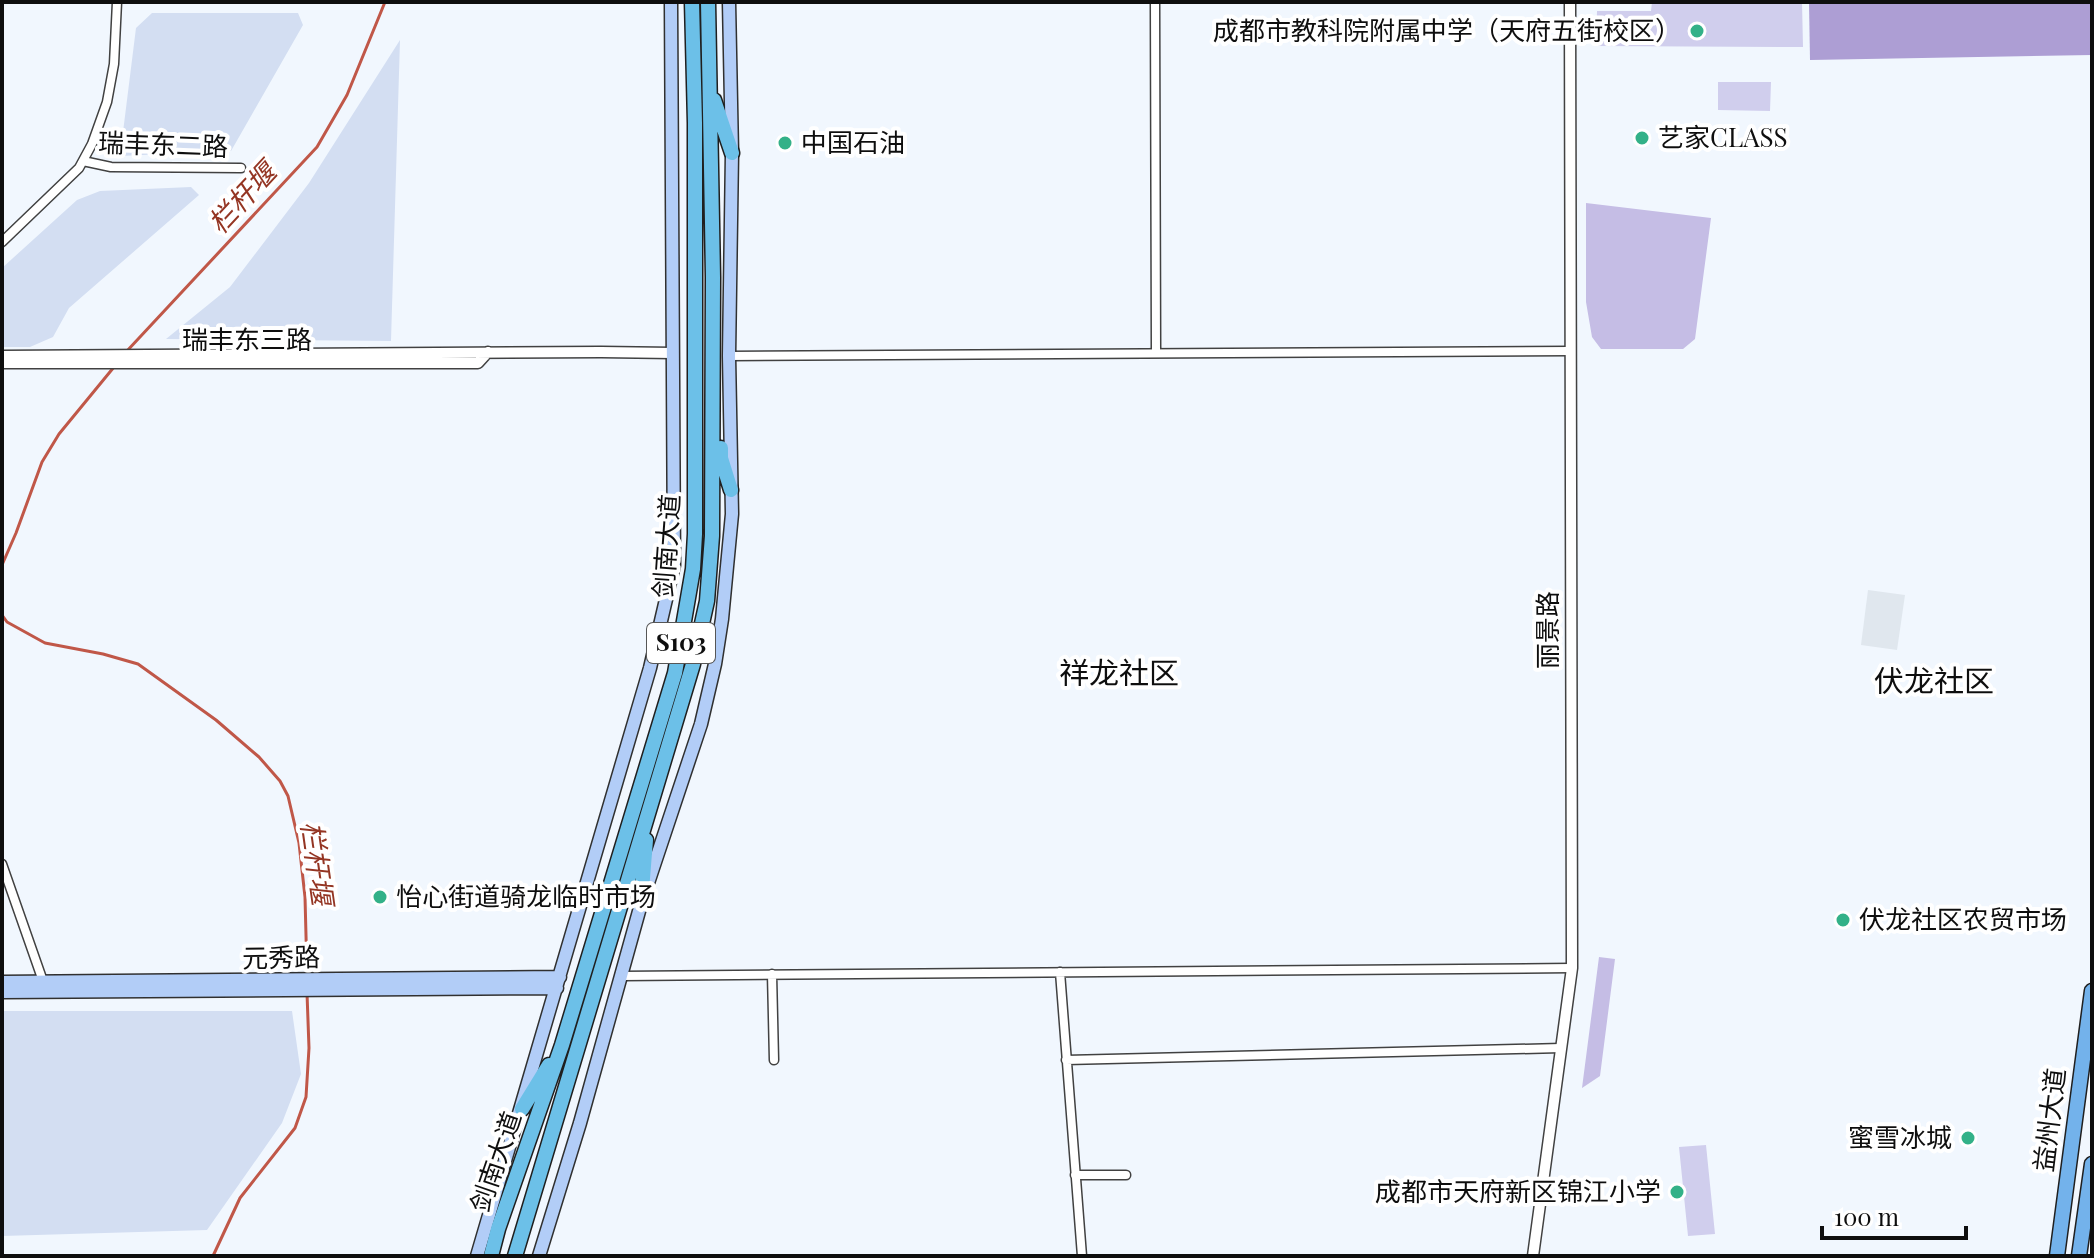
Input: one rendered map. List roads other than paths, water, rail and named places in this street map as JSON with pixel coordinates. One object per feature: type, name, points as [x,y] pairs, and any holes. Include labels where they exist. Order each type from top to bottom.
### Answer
[{"type":"highway","name":"剑南大道","points":[[491,1256],[562,1045],[675,673],[693,569],[696,500],[692,2]]},
{"type":"highway","name":"剑南大道","points":[[515,1256],[693,664],[707,601],[714,443],[708,2]]},
{"type":"highway","points":[[709,86],[732,153]]},
{"type":"highway","points":[[713,341],[720,402],[721,458],[731,490]]},
{"type":"highway","points":[[641,904],[647,813]]},
{"type":"highway","points":[[522,1109],[562,1045]]},
{"type":"main road","points":[[539,1256],[641,904],[701,724],[715,664],[727,585],[732,514],[729,2]]},
{"type":"main road","points":[[477,1256],[650,668],[674,565],[669,5]]},
{"type":"main road","name":"元秀路","points":[[2,982],[44,987]]},
{"type":"main road","name":"元秀路","points":[[2,992],[44,987],[559,982]]},
{"type":"main road","name":"益州大道","points":[[2057,1256],[2092,991]]},
{"type":"main road","name":"益州大道","points":[[2079,1256],[2092,1164]]},
{"type":"street","points":[[2,242],[79,168],[92,144],[107,102],[114,64],[117,2]]},
{"type":"street","points":[[1155,2],[1156,353]]},
{"type":"street","name":"丽景路","points":[[1533,1256],[1572,968],[1570,2]]},
{"type":"street","name":"瑞丰东二路","points":[[83,161],[111,167],[241,168]]},
{"type":"street","points":[[729,356],[1571,351]]},
{"type":"street","points":[[2,356],[135,358],[488,352],[673,353]]},
{"type":"street","points":[[2,363],[92,358]]},
{"type":"street","points":[[2,864],[44,987]]},
{"type":"street","points":[[622,976],[1572,968]]},
{"type":"street","points":[[1060,972],[1082,1256]]},
{"type":"street","points":[[772,974],[774,1060]]},
{"type":"street","points":[[1066,1060],[1561,1048]]},
{"type":"street","points":[[1075,1175],[1126,1175]]},
{"type":"waterway","name":"栏杆堰","points":[[126,352],[317,147],[347,95],[385,2]]},
{"type":"waterway","name":"栏杆堰","points":[[2,565],[42,462],[59,434],[114,367]]},
{"type":"waterway","name":"栏杆堰","points":[[2,615],[7,622],[45,643],[138,664],[216,720],[259,757],[280,781],[288,796],[299,843],[305,897],[307,974]]},
{"type":"waterway","name":"栏杆堰","points":[[213,1256],[240,1198],[295,1128],[306,1097],[309,1048],[307,993]]},
{"type":"place","name":"成都市教科院附属中学（天府五街校区）","points":[[1697,31]]},
{"type":"place","name":"艺家CLASS","points":[[1642,138]]},
{"type":"place","name":"中国石油","points":[[785,143]]},
{"type":"place","name":"怡心街道骑龙临时市场","points":[[380,897]]},
{"type":"place","name":"伏龙社区农贸市场","points":[[1843,920]]},
{"type":"place","name":"蜜雪冰城","points":[[1968,1138]]},
{"type":"place","name":"成都市天府新区锦江小学","points":[[1677,1192]]},
{"type":"district","name":"祥龙社区","points":[[1119,674]]},
{"type":"district","name":"伏龙社区","points":[[1934,682]]}]
